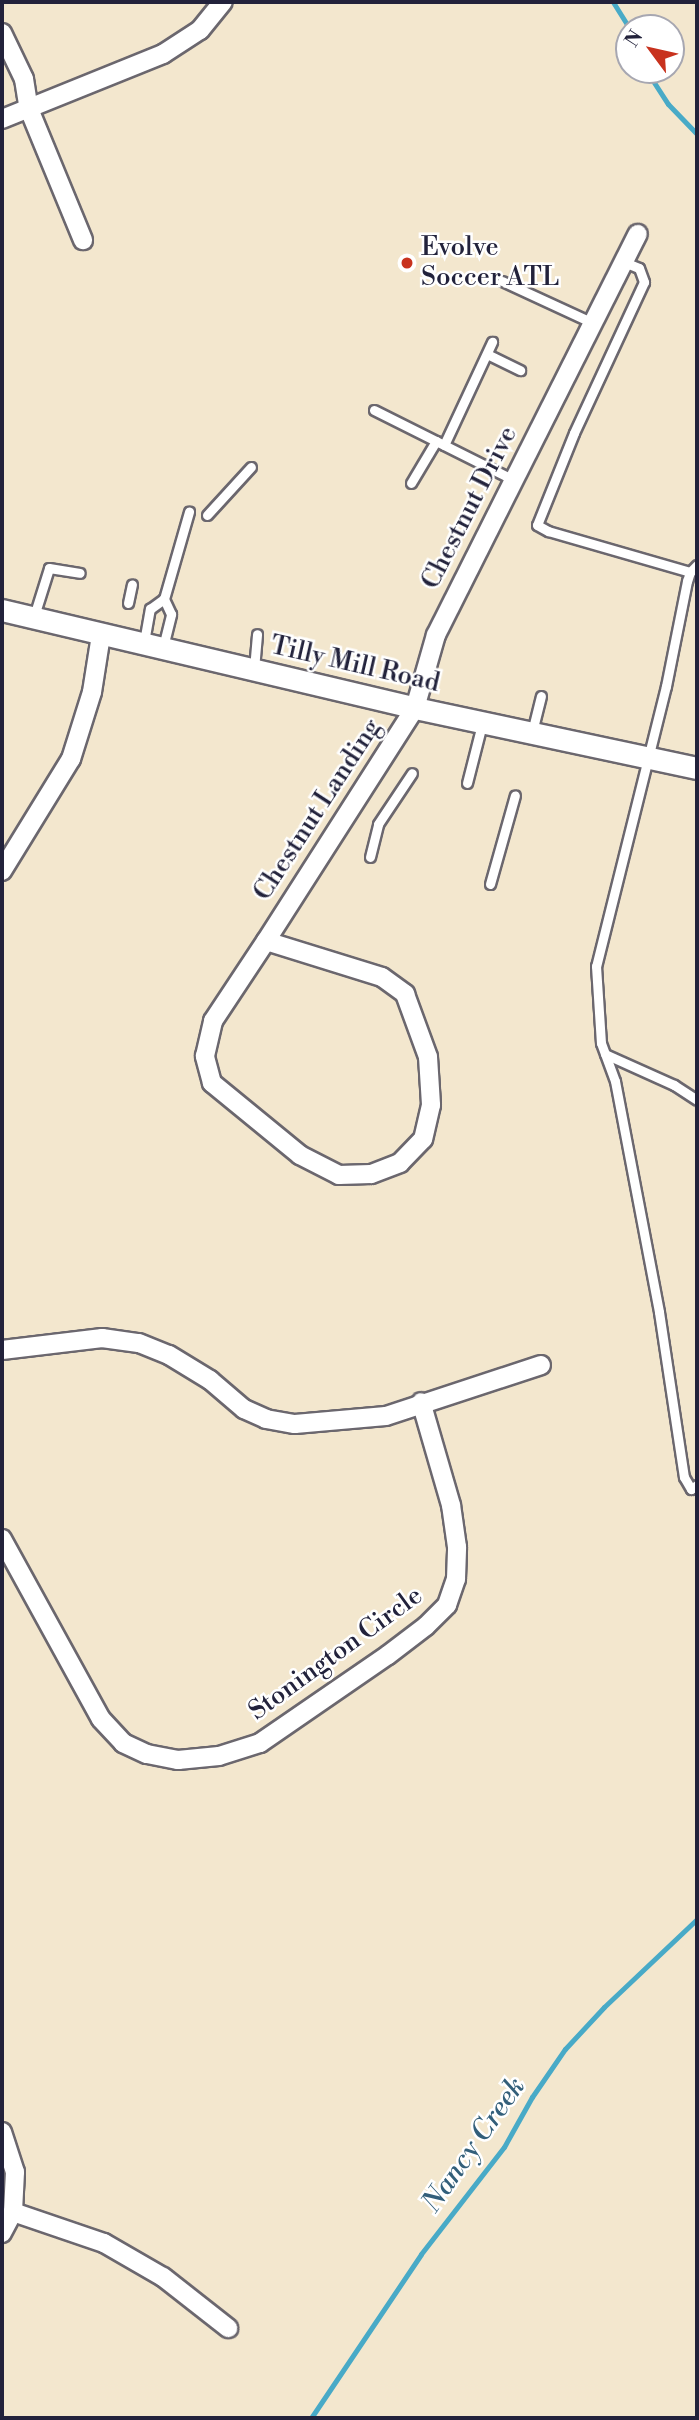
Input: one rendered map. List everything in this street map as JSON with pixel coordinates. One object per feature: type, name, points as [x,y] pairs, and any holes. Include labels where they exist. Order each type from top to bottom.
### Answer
[{"type":"street","points":[[2,119],[163,54],[200,30],[223,2]]},
{"type":"street","points":[[2,33],[24,79],[29,109],[83,240]]},
{"type":"street","name":"Chestnut Drive","points":[[415,708],[436,635],[638,234]]},
{"type":"street","name":"Tilly Mill Road","points":[[2,610],[415,708],[697,768]]},
{"type":"street","points":[[2,871],[71,759],[92,692],[101,635]]},
{"type":"street","name":"Chestnut Landing","points":[[266,941],[382,977],[405,994],[428,1057],[431,1105],[423,1139],[400,1163],[371,1174],[338,1175],[300,1154],[212,1083],[205,1056],[213,1021],[415,708]]},
{"type":"street","points":[[2,1350],[102,1338],[139,1343],[169,1355],[210,1380],[243,1409],[266,1419],[295,1424],[386,1416],[421,1402],[541,1364]]},
{"type":"street","name":"Stonington Circle","points":[[2,1539],[101,1719],[123,1742],[147,1754],[178,1760],[219,1756],[260,1743],[388,1655],[447,1605],[456,1578],[457,1547],[451,1505],[421,1402]]},
{"type":"street","points":[[2,2132],[15,2172],[13,2212],[2,2233]]},
{"type":"street","points":[[13,2212],[104,2243],[163,2277],[228,2328]]},
{"type":"lane","points":[[624,262],[639,268],[644,282],[574,433],[537,524],[548,531],[694,568],[596,966],[601,1043],[615,1082],[659,1312],[684,1477],[691,1489],[697,1485]]},
{"type":"lane","points":[[502,281],[589,330]]},
{"type":"lane","points":[[411,483],[440,443],[492,342]]},
{"type":"lane","points":[[487,354],[520,370]]},
{"type":"lane","points":[[374,410],[514,480]]},
{"type":"lane","points":[[207,515],[251,467]]},
{"type":"lane","points":[[153,647],[150,609],[164,599],[189,512]]},
{"type":"lane","points":[[33,618],[49,568],[80,573]]},
{"type":"lane","points":[[128,603],[132,584]]},
{"type":"lane","points":[[153,647],[171,614],[164,599]]},
{"type":"lane","points":[[254,671],[257,634]]},
{"type":"lane","points":[[533,732],[541,696]]},
{"type":"lane","points":[[467,783],[482,722]]},
{"type":"lane","points":[[370,857],[378,824],[412,773]]},
{"type":"lane","points":[[490,884],[515,795]]},
{"type":"lane","points":[[605,1054],[674,1085],[697,1100]]},
{"type":"waterway","name":"Nancy Creek","points":[[613,2],[620,14]]},
{"type":"waterway","name":"Nancy Creek","points":[[655,84],[668,104],[697,134]]},
{"type":"waterway","name":"Nancy Creek","points":[[311,2418],[421,2254],[504,2147],[532,2097],[565,2049],[604,2007],[697,1919]]},
{"type":"place","name":"Evolve Soccer ATL","points":[[407,263]]}]
